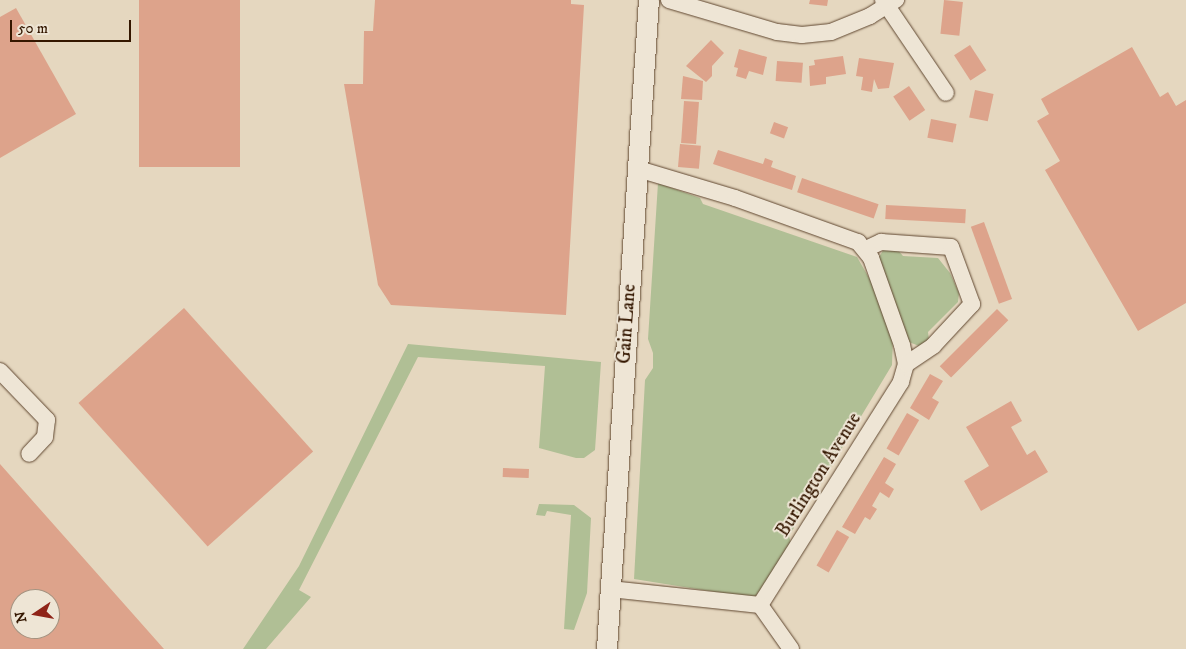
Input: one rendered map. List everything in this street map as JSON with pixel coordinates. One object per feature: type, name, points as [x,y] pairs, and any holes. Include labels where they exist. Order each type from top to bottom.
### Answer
[{"type":"street","name":"Gain Lane","points":[[607,649],[649,0]]},
{"type":"street","points":[[669,0],[777,32],[802,35],[831,32],[889,2],[946,93]]},
{"type":"street","points":[[638,169],[735,198],[858,242],[866,248],[906,364],[933,346],[972,304],[951,247],[881,242],[866,248]]},
{"type":"street","name":"Burlington Avenue","points":[[760,605],[901,382],[906,364]]},
{"type":"street","points":[[0,371],[46,420],[45,437],[29,454]]},
{"type":"street","points":[[610,589],[760,605],[790,649]]},
{"type":"green space","points":[[658,183],[700,198],[703,204],[857,257],[876,290],[893,337],[892,365],[789,536],[791,543],[763,589],[753,598],[634,579],[645,380],[653,368],[653,353],[648,339]]},
{"type":"green space","points":[[884,249],[897,249],[903,256],[938,258],[950,273],[959,293],[958,302],[928,332],[929,340],[919,346],[909,342],[879,257]]},
{"type":"green space","points":[[408,344],[601,362],[595,450],[584,458],[576,458],[539,448],[545,366],[418,357],[299,590],[311,597],[266,649],[243,649],[299,566]]},
{"type":"green space","points":[[539,504],[574,505],[591,518],[587,593],[574,630],[564,629],[571,515],[547,511],[545,516],[536,515]]},
{"type":"building","points":[[139,0],[240,0],[240,167],[139,167]]},
{"type":"building","points":[[375,0],[571,0],[571,4],[584,5],[566,315],[391,305],[378,285],[344,84],[363,84],[364,31],[373,31]]},
{"type":"building","points":[[810,0],[828,0],[827,6],[809,4]]},
{"type":"building","points":[[944,0],[963,2],[959,36],[940,34]]},
{"type":"building","points":[[16,8],[76,114],[0,158],[0,17]]},
{"type":"building","points":[[711,40],[724,53],[712,66],[712,76],[706,82],[686,66]]},
{"type":"building","points":[[970,45],[986,70],[970,81],[954,55]]},
{"type":"building","points":[[1132,47],[1160,97],[1168,92],[1176,106],[1186,100],[1186,303],[1138,331],[1045,170],[1060,161],[1037,121],[1049,114],[1041,99]]},
{"type":"building","points":[[739,49],[767,57],[763,75],[749,71],[746,79],[736,76],[738,68],[734,67]]},
{"type":"building","points":[[843,56],[846,74],[826,77],[826,84],[810,86],[809,66],[815,65],[814,60]]},
{"type":"building","points":[[859,58],[894,63],[889,88],[878,89],[874,79],[872,92],[861,90],[863,77],[856,76]]},
{"type":"building","points":[[777,61],[803,63],[802,83],[776,81]]},
{"type":"building","points":[[683,76],[703,81],[702,100],[681,99]]},
{"type":"building","points":[[909,86],[925,110],[909,121],[893,97]]},
{"type":"building","points":[[975,90],[994,94],[988,121],[969,117]]},
{"type":"building","points":[[684,101],[699,102],[696,144],[681,143]]},
{"type":"building","points":[[931,119],[957,124],[953,143],[927,138]]},
{"type":"building","points":[[774,122],[788,127],[784,138],[770,133]]},
{"type":"building","points":[[680,144],[701,146],[699,169],[678,167]]},
{"type":"building","points":[[718,150],[763,164],[765,158],[773,161],[771,167],[796,176],[792,190],[713,164]]},
{"type":"building","points":[[802,178],[879,204],[874,219],[797,192]]},
{"type":"building","points":[[886,205],[966,209],[965,223],[885,219]]},
{"type":"building","points":[[984,222],[1012,299],[999,304],[971,227]]},
{"type":"building","points":[[184,308],[313,451],[208,546],[78,403]]},
{"type":"building","points":[[997,309],[1008,320],[951,378],[940,366]]},
{"type":"building","points":[[930,374],[943,381],[932,398],[939,402],[929,420],[910,408]]},
{"type":"building","points":[[1011,401],[1022,421],[1011,427],[1027,455],[1035,450],[1048,472],[981,511],[964,481],[989,466],[966,427]]},
{"type":"building","points":[[907,413],[919,420],[899,456],[886,449]]},
{"type":"building","points":[[884,457],[896,464],[885,483],[894,489],[889,498],[880,492],[872,506],[877,509],[870,520],[865,517],[855,534],[842,527]]},
{"type":"building","points":[[0,464],[164,649],[0,649]]},
{"type":"building","points":[[503,468],[529,469],[529,478],[503,477]]},
{"type":"building","points":[[837,530],[849,537],[829,573],[816,566]]}]
